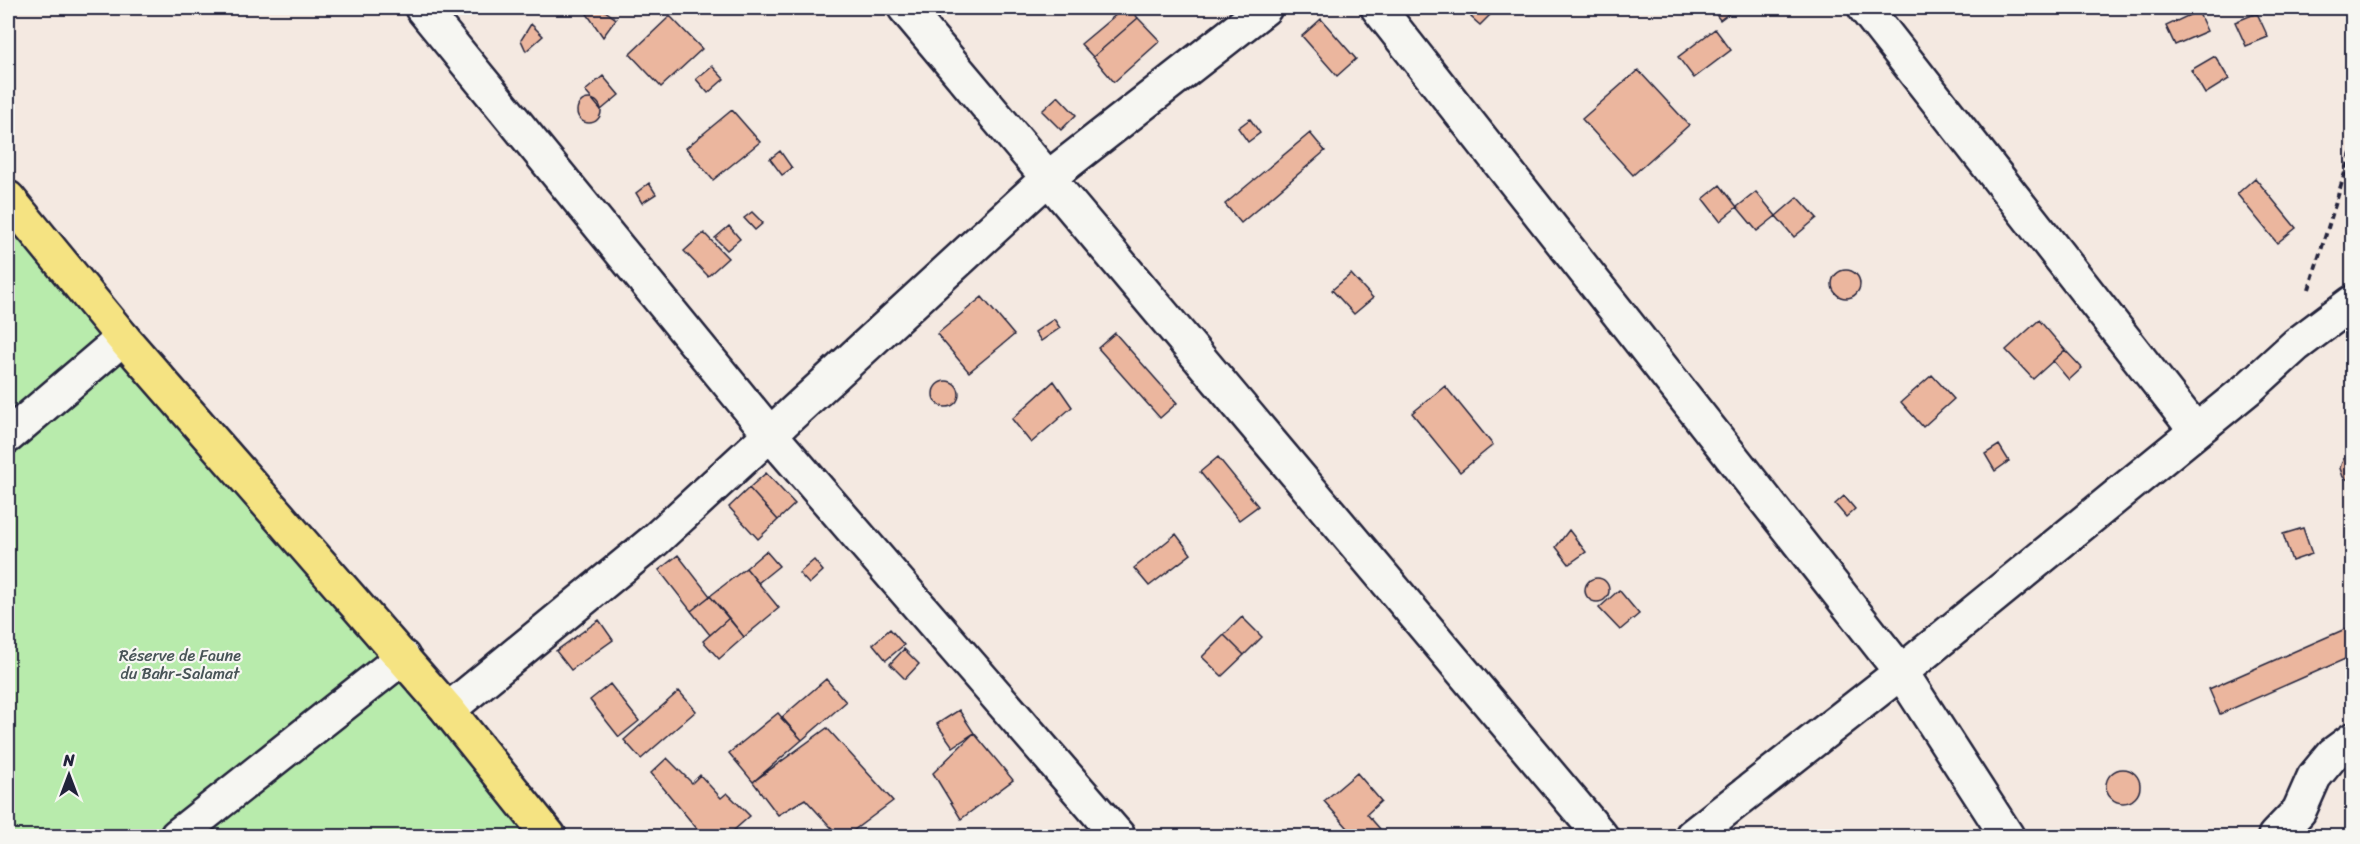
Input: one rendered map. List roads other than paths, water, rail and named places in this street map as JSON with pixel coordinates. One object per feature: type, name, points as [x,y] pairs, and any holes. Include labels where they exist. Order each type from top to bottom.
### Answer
[{"type":"main road","points":[[8,198],[123,338],[448,710],[549,837]]},
{"type":"street","points":[[422,8],[770,434],[1118,837]]},
{"type":"street","points":[[905,8],[1601,837]]},
{"type":"street","points":[[448,710],[654,541],[1048,178],[1265,8]]},
{"type":"street","points":[[1378,8],[1901,672],[2007,837]]},
{"type":"street","points":[[1865,8],[2196,431]]},
{"type":"street","points":[[1692,837],[1901,672],[2250,387],[2296,345],[2352,303]]},
{"type":"street","points":[[8,436],[123,338]]},
{"type":"street","points":[[177,837],[403,657]]},
{"type":"street","points":[[2275,837],[2299,811],[2314,777],[2332,754],[2352,740]]},
{"type":"park label","name":"Réserve de Faune du Bahr-Salamat","points":[[180,664]]}]
